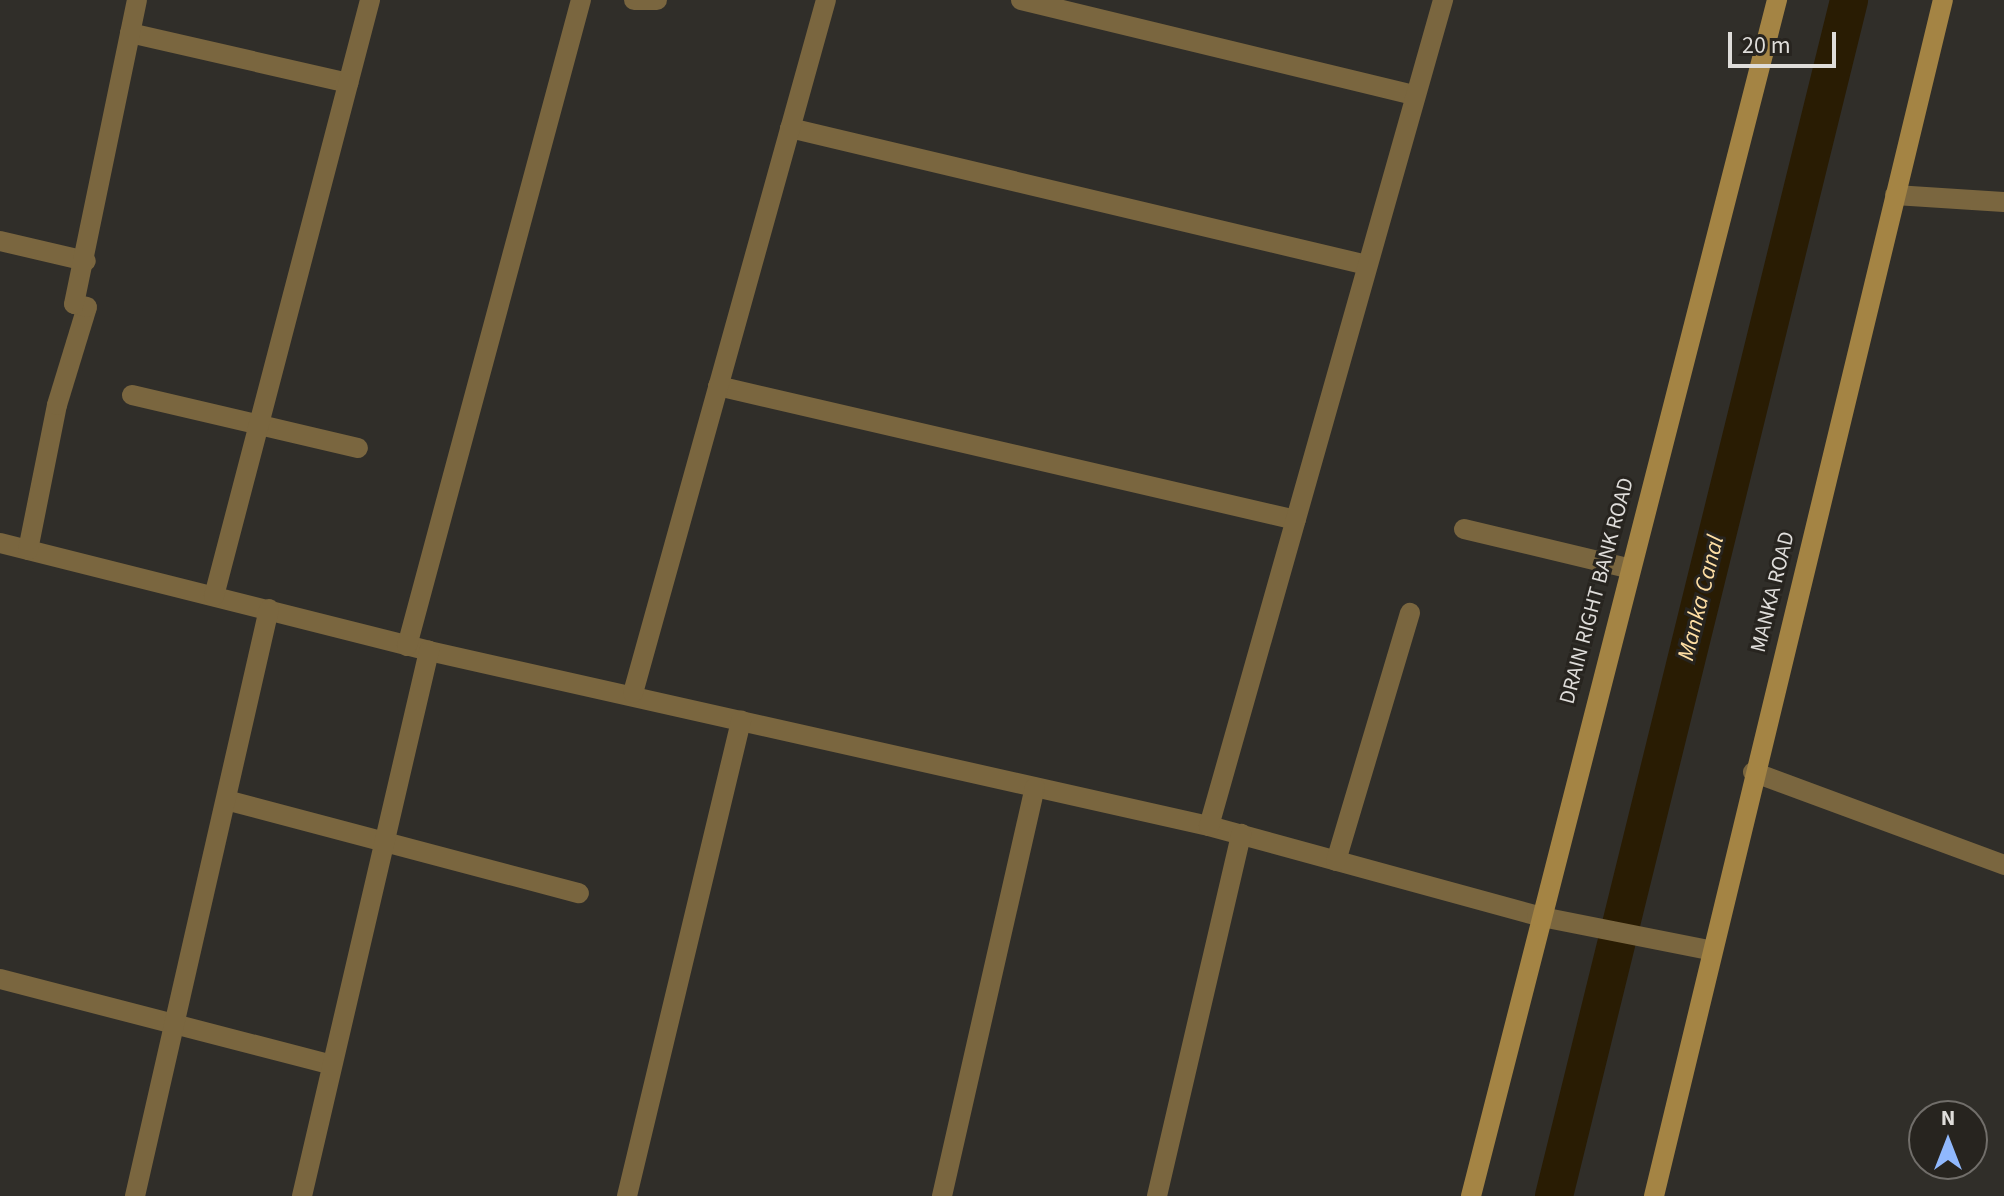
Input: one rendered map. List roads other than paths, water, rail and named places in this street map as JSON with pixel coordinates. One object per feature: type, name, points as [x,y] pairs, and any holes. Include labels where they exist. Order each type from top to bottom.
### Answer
[{"type":"street","points":[[28,550],[57,405],[87,307],[74,304],[86,261],[137,0]]},
{"type":"street","points":[[214,596],[370,0]]},
{"type":"street","points":[[407,646],[581,0]]},
{"type":"street","points":[[634,0],[657,0]]},
{"type":"street","points":[[633,693],[825,0]]},
{"type":"street","points":[[1021,0],[1099,8],[1415,95]]},
{"type":"street","points":[[1209,826],[1443,0]]},
{"type":"street","name":"DRAIN RIGHT BANK ROAD","points":[[1471,1196],[1537,916],[1777,0]]},
{"type":"street","name":"MANKA ROAD","points":[[1654,1196],[1709,950],[1943,0]]},
{"type":"street","points":[[130,33],[348,83]]},
{"type":"street","points":[[790,128],[1367,265]]},
{"type":"street","points":[[1895,195],[2004,202]]},
{"type":"street","points":[[0,241],[86,261]]},
{"type":"street","points":[[718,386],[1296,520]]},
{"type":"street","points":[[132,395],[358,448]]},
{"type":"street","points":[[1464,529],[1628,568]]},
{"type":"street","points":[[0,543],[407,646],[633,693],[1209,826],[1537,916],[1709,950]]},
{"type":"street","points":[[135,1196],[269,609]]},
{"type":"street","points":[[1336,861],[1410,613]]},
{"type":"street","points":[[302,1196],[429,651]]},
{"type":"street","points":[[627,1196],[741,720]]},
{"type":"street","points":[[1753,772],[2004,865]]},
{"type":"street","points":[[942,1196],[1035,787]]},
{"type":"street","points":[[226,800],[384,846],[579,893]]},
{"type":"street","points":[[1157,1196],[1241,834]]},
{"type":"street","points":[[0,979],[332,1065]]},
{"type":"waterway","name":"Manka Canal","points":[[1554,1196],[1849,0]]}]
